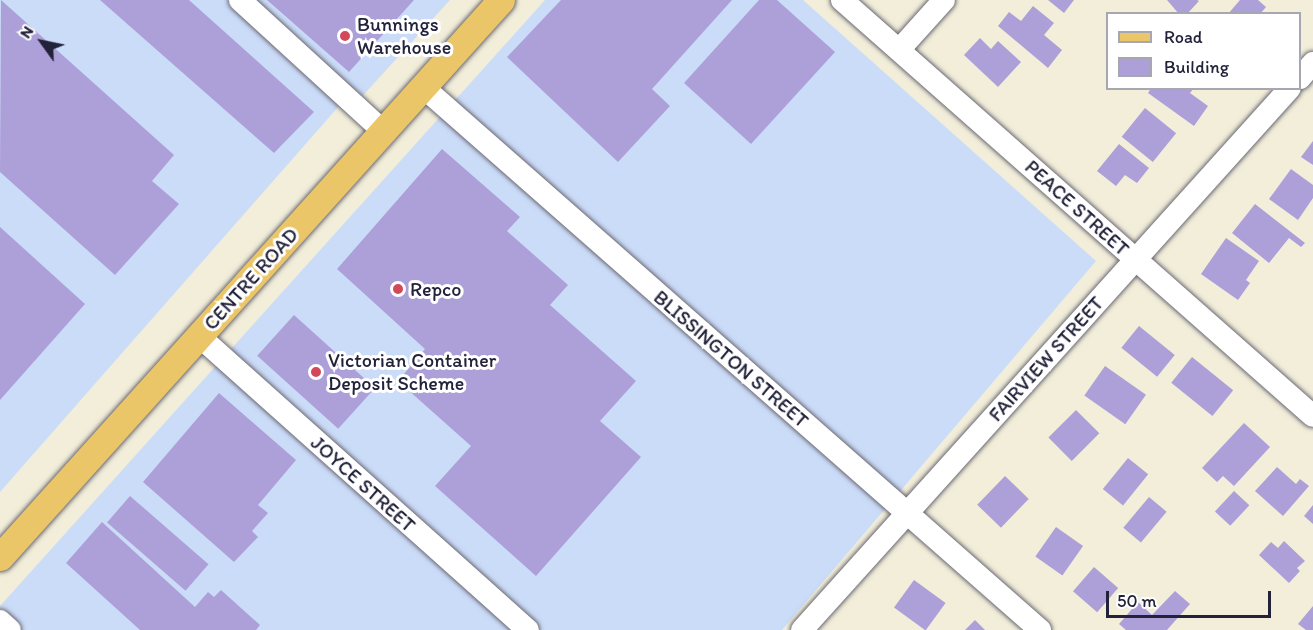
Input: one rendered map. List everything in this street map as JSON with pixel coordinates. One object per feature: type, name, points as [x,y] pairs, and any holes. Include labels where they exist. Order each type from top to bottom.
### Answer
[{"type":"main road","name":"CENTRE ROAD","points":[[0,557],[501,0]]},
{"type":"street","points":[[240,0],[384,132]]},
{"type":"street","name":"PEACE STREET","points":[[842,0],[1313,416]]},
{"type":"street","points":[[899,50],[944,0]]},
{"type":"street","points":[[1301,76],[1313,63]]},
{"type":"street","name":"BLISSINGTON STREET","points":[[423,87],[1040,630]]},
{"type":"street","name":"FAIRVIEW STREET","points":[[802,630],[1288,90]]},
{"type":"street","name":"JOYCE STREET","points":[[199,336],[528,630]]},
{"type":"street","points":[[0,621],[10,630]]},
{"type":"shaded area","points":[[0,0],[450,0],[347,113],[339,106],[0,492]]},
{"type":"shaded area","points":[[545,0],[803,0],[1096,261],[782,630],[0,630],[0,606]]},
{"type":"building","points":[[1,0],[174,155],[152,181],[179,204],[115,275],[0,172]]},
{"type":"building","points":[[100,0],[189,0],[314,112],[274,153]]},
{"type":"building","name":"Bunnings Warehouse","points":[[267,0],[414,0],[349,72]]},
{"type":"building","points":[[561,0],[732,0],[652,89],[670,106],[618,162],[507,57]]},
{"type":"building","points":[[759,0],[777,0],[835,52],[751,144],[684,83]]},
{"type":"building","points":[[1048,0],[1074,0],[1064,13]]},
{"type":"building","points":[[1167,0],[1199,1],[1189,12],[1177,12]]},
{"type":"building","points":[[1240,0],[1258,0],[1266,7],[1262,12],[1230,12]]},
{"type":"building","points":[[1033,6],[1054,23],[1044,35],[1062,50],[1048,68],[998,26],[1009,12],[1021,21]]},
{"type":"building","points":[[980,38],[991,49],[998,41],[1021,62],[998,87],[964,55]]},
{"type":"building","points":[[1150,90],[1192,90],[1190,93],[1208,106],[1194,126],[1148,93]]},
{"type":"building","points":[[1145,108],[1176,133],[1153,162],[1122,137]]},
{"type":"building","points":[[1313,141],[1313,165],[1301,157]]},
{"type":"building","points":[[1119,144],[1149,168],[1137,183],[1125,175],[1116,186],[1097,171]]},
{"type":"building","points":[[442,149],[520,217],[507,231],[568,285],[550,305],[636,381],[600,421],[641,457],[536,576],[435,486],[471,446],[398,381],[425,349],[337,269]]},
{"type":"building","points":[[1291,169],[1313,185],[1313,198],[1298,220],[1269,199]]},
{"type":"building","points":[[1255,204],[1305,243],[1301,247],[1289,238],[1269,263],[1232,233]]},
{"type":"building","points":[[0,227],[85,304],[0,400]]},
{"type":"building","points":[[1226,238],[1259,261],[1246,280],[1250,283],[1238,300],[1201,274]]},
{"type":"building","name":"Victorian Container Deposit Scheme","points":[[294,315],[375,388],[338,429],[257,356]]},
{"type":"building","points":[[1139,326],[1175,355],[1157,377],[1121,348]]},
{"type":"building","points":[[1192,357],[1233,390],[1212,416],[1171,383]]},
{"type":"building","points":[[1105,366],[1146,395],[1125,424],[1084,395]]},
{"type":"building","points":[[219,393],[296,460],[258,505],[268,513],[252,531],[258,537],[234,562],[143,482]]},
{"type":"building","points":[[1076,410],[1099,433],[1072,461],[1048,438]]},
{"type":"building","points":[[1244,423],[1270,447],[1234,486],[1223,476],[1217,482],[1202,468]]},
{"type":"building","points":[[1128,458],[1148,474],[1123,505],[1103,489]]},
{"type":"building","points":[[1277,467],[1296,484],[1300,479],[1309,486],[1283,516],[1255,491]]},
{"type":"building","points":[[1005,476],[1029,499],[1001,528],[977,505]]},
{"type":"building","points":[[1234,491],[1249,505],[1230,526],[1215,511]]},
{"type":"building","points":[[130,496],[208,564],[186,591],[107,522]]},
{"type":"building","points":[[1149,497],[1167,512],[1141,542],[1123,528]]},
{"type":"building","points":[[1313,505],[1313,524],[1304,516]]},
{"type":"building","points":[[102,522],[195,607],[208,592],[214,597],[221,590],[260,625],[256,630],[140,630],[66,563]]},
{"type":"building","points":[[1056,527],[1083,546],[1062,575],[1035,556]]},
{"type":"building","points":[[1284,541],[1305,561],[1297,568],[1300,571],[1289,583],[1259,555],[1271,542],[1278,548]]},
{"type":"building","points":[[1094,567],[1118,588],[1097,612],[1073,591]]},
{"type":"building","points":[[914,580],[946,603],[926,630],[894,608]]},
{"type":"building","points":[[1175,591],[1190,604],[1167,630],[1126,630],[1119,624],[1138,602],[1152,615]]},
{"type":"building","points":[[1313,606],[1313,630],[1306,630],[1298,624]]},
{"type":"building","points":[[975,620],[985,630],[965,630]]},
{"type":"place","name":"Bunnings Warehouse","points":[[345,36]]},
{"type":"place","name":"Repco","points":[[398,289]]},
{"type":"place","name":"Victorian Container Deposit Scheme","points":[[316,372]]}]
